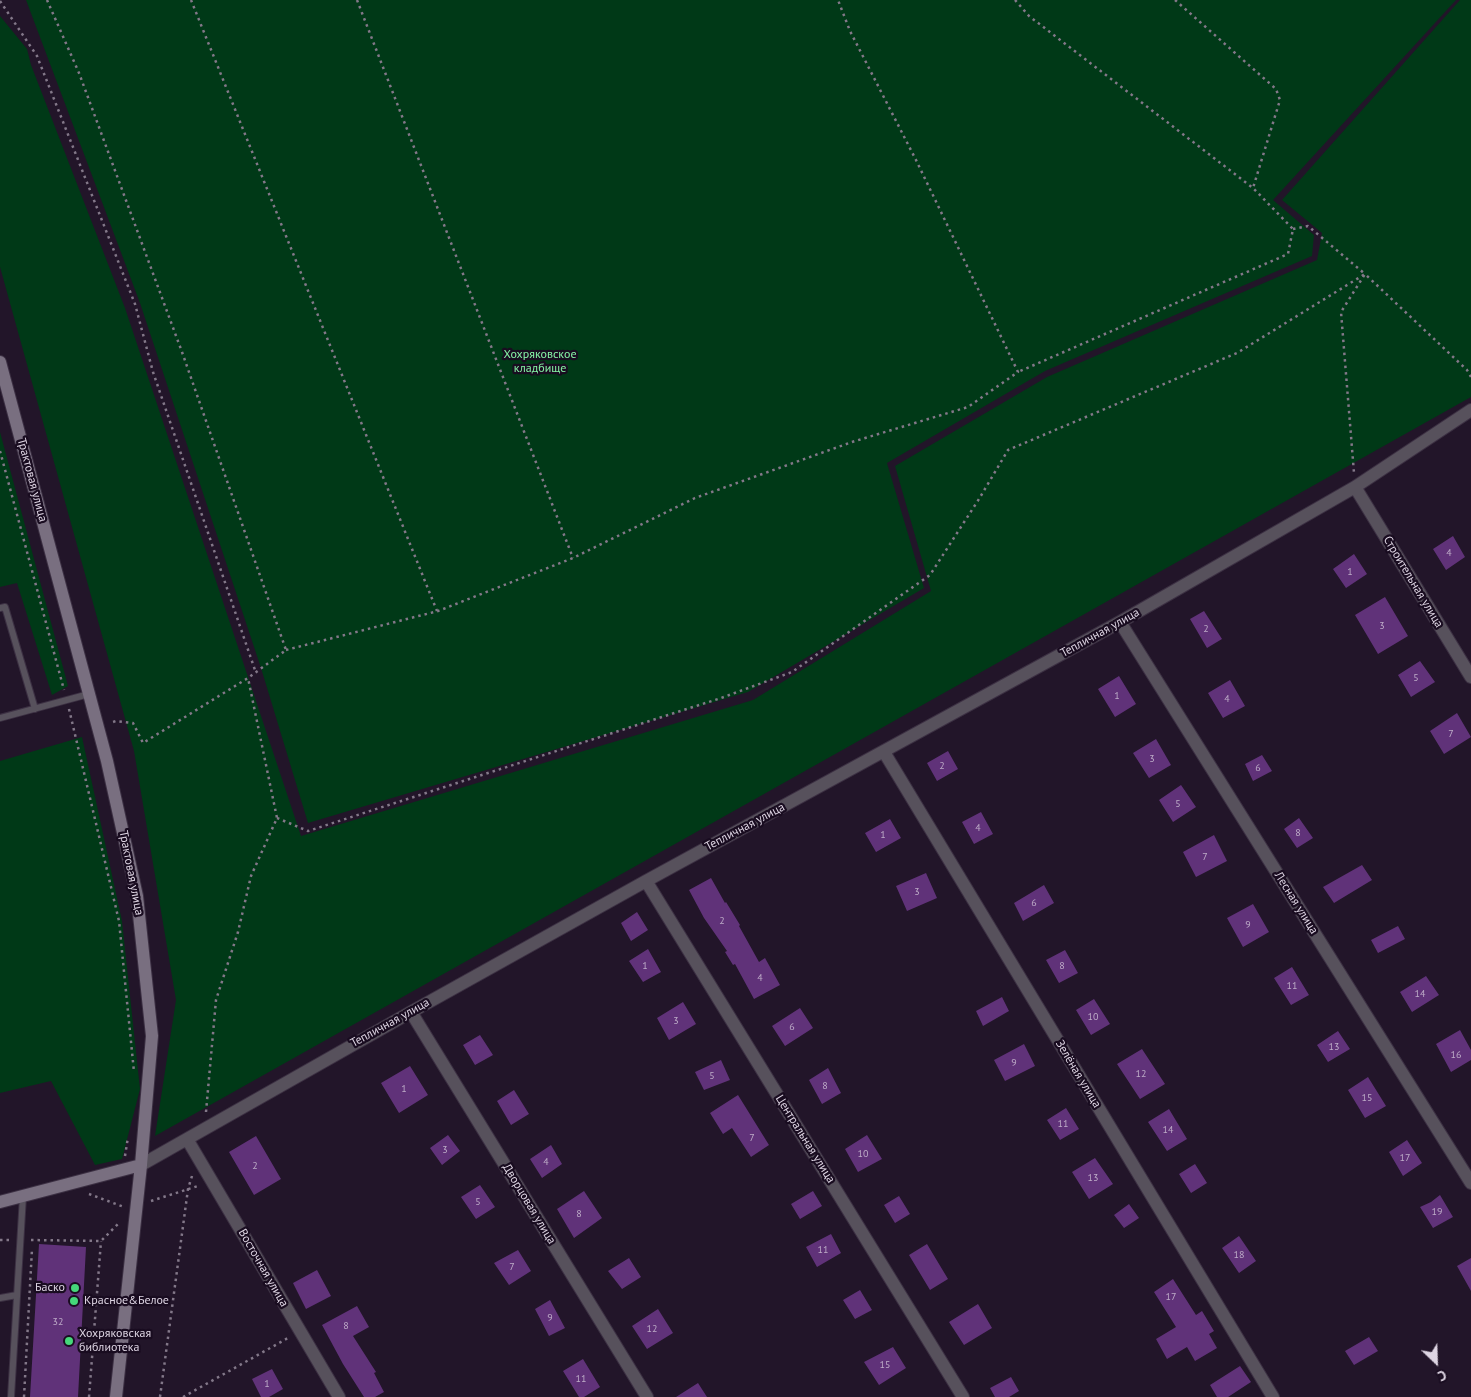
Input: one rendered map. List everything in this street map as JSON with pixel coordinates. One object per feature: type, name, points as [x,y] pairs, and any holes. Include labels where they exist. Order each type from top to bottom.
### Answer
[{"type":"street","name":"Трактовая улица","points":[[0,362],[110,770],[137,896],[152,1036],[141,1165],[134,1208],[116,1397]]},
{"type":"street","name":"Тепличная улица","points":[[0,1202],[141,1165],[646,881],[1120,622],[1355,487],[1471,410]]},
{"type":"street","name":"Строительная улица","points":[[1355,487],[1471,677]]},
{"type":"street","name":"Лесная улица","points":[[1120,622],[1471,1183]]},
{"type":"street","name":"Зелёная улица","points":[[884,752],[1272,1397]]},
{"type":"street","name":"Центральная улица","points":[[646,881],[963,1397]]},
{"type":"street","name":"Дворцовая улица","points":[[411,1012],[647,1397]]},
{"type":"street","name":"Восточная улица","points":[[187,1139],[339,1397]]},
{"type":"lane","points":[[0,608],[5,607],[35,709]]},
{"type":"lane","points":[[0,718],[89,694]]},
{"type":"lane","points":[[11,1397],[24,1196]]},
{"type":"lane","points":[[0,1298],[17,1295]]},
{"type":"path","points":[[47,0],[79,73],[178,342],[286,650]]},
{"type":"path","points":[[192,0],[438,611]]},
{"type":"path","points":[[358,0],[573,558]]},
{"type":"path","points":[[838,0],[850,31],[916,160],[1018,372]]},
{"type":"path","points":[[1015,0],[1029,16],[1253,188],[1293,229]]},
{"type":"path","points":[[1175,0],[1276,89],[1280,100],[1253,188]]},
{"type":"path","points":[[0,1],[37,56],[135,304],[153,372],[256,673]]},
{"type":"path","points":[[1293,229],[1308,226],[1365,274],[1467,370],[1471,378]]},
{"type":"path","points":[[98,727],[116,721],[132,723],[143,743],[256,673],[286,650],[438,611],[573,558],[695,498],[852,442],[968,406],[1018,372],[1288,254],[1293,229]]},
{"type":"path","points":[[1355,487],[1341,312],[1365,274]]},
{"type":"path","points":[[278,818],[308,831],[721,698],[792,672],[930,575],[1008,450],[1237,353],[1365,274]]},
{"type":"path","points":[[0,451],[67,700],[119,921],[134,1074]]},
{"type":"path","points":[[204,1129],[216,1000],[238,932],[250,876],[278,818],[248,678]]},
{"type":"path","points":[[122,1170],[129,1132]]},
{"type":"path","points":[[160,1397],[188,1189],[198,1156]]},
{"type":"path","points":[[90,1397],[101,1241],[134,1208],[212,1181]]},
{"type":"path","points":[[85,1192],[134,1208]]},
{"type":"path","points":[[24,1397],[33,1231]]},
{"type":"path","points":[[0,1240],[101,1241]]},
{"type":"path","points":[[183,1397],[301,1331]]},
{"type":"green space","name":"Хохряковское кладбище","points":[[26,0],[1456,0],[1273,200],[1314,235],[1312,256],[1045,371],[887,463],[924,588],[748,692],[308,823],[261,668],[140,303]]},
{"type":"green space","points":[[1460,0],[1471,0],[1471,397],[155,1136],[176,1000],[134,751],[0,267],[0,16],[27,49],[31,65],[125,308],[301,836],[753,700],[931,591],[895,466],[1047,377],[1317,260],[1322,233],[1282,200]]},
{"type":"green space","points":[[0,432],[68,686],[52,695],[17,583],[0,587]]},
{"type":"green space","points":[[82,737],[122,921],[140,1089],[122,1159],[95,1165],[51,1081],[0,1093],[0,761]]},
{"type":"building","points":[[1453,536],[1465,557],[1446,570],[1433,549]]},
{"type":"building","points":[[1354,554],[1367,574],[1346,588],[1333,569]]},
{"type":"building","points":[[1385,597],[1408,636],[1378,654],[1355,615]]},
{"type":"building","points":[[1204,611],[1222,639],[1207,648],[1190,619]]},
{"type":"building","points":[[1420,661],[1435,682],[1411,697],[1398,675]]},
{"type":"building","points":[[1119,676],[1136,704],[1115,717],[1098,689]]},
{"type":"building","points":[[1230,680],[1245,706],[1223,718],[1208,693]]},
{"type":"building","points":[[1457,713],[1471,737],[1444,754],[1430,731]]},
{"type":"building","points":[[1156,739],[1171,765],[1149,778],[1133,753]]},
{"type":"building","points":[[948,751],[958,769],[937,781],[927,763]]},
{"type":"building","points":[[1262,755],[1272,771],[1253,781],[1245,764]]},
{"type":"building","points":[[1181,785],[1196,807],[1173,822],[1159,800]]},
{"type":"building","points":[[981,812],[993,834],[974,844],[962,822]]},
{"type":"building","points":[[1299,818],[1313,838],[1297,848],[1284,829]]},
{"type":"building","points":[[890,819],[901,838],[876,852],[865,833]]},
{"type":"building","points":[[1214,835],[1227,861],[1196,877],[1183,852]]},
{"type":"building","points":[[1362,865],[1372,880],[1334,903],[1323,887]]},
{"type":"building","points":[[926,873],[937,898],[907,911],[896,886]]},
{"type":"building","points":[[711,878],[740,925],[759,962],[765,958],[780,985],[754,999],[735,964],[733,965],[725,952],[727,951],[704,918],[689,890]]},
{"type":"building","points":[[1044,885],[1054,903],[1023,921],[1014,903]]},
{"type":"building","points":[[1253,904],[1269,932],[1243,947],[1227,918]]},
{"type":"building","points":[[637,912],[648,930],[631,941],[621,923]]},
{"type":"building","points":[[1398,926],[1405,939],[1378,953],[1371,940]]},
{"type":"building","points":[[648,949],[661,972],[643,982],[629,961]]},
{"type":"building","points":[[1065,950],[1078,973],[1059,983],[1046,960]]},
{"type":"building","points":[[1292,967],[1309,995],[1291,1005],[1274,978]]},
{"type":"building","points":[[1426,976],[1439,995],[1412,1012],[1400,992]]},
{"type":"building","points":[[1002,997],[1009,1011],[983,1026],[976,1011]]},
{"type":"building","points":[[1094,999],[1110,1024],[1091,1035],[1076,1010]]},
{"type":"building","points":[[683,1002],[696,1024],[669,1040],[657,1018]]},
{"type":"building","points":[[800,1008],[813,1028],[785,1046],[772,1026]]},
{"type":"building","points":[[1460,1030],[1471,1050],[1471,1060],[1451,1072],[1436,1044]]},
{"type":"building","points":[[1338,1031],[1350,1049],[1328,1062],[1317,1045]]},
{"type":"building","points":[[480,1035],[493,1055],[475,1065],[463,1045]]},
{"type":"building","points":[[1024,1044],[1035,1066],[1005,1081],[994,1060]]},
{"type":"building","points":[[1142,1049],[1165,1084],[1140,1099],[1117,1064]]},
{"type":"building","points":[[721,1060],[730,1080],[704,1090],[695,1072]]},
{"type":"building","points":[[410,1066],[428,1095],[399,1113],[381,1083]]},
{"type":"building","points":[[828,1068],[841,1093],[822,1104],[809,1080]]},
{"type":"building","points":[[1368,1077],[1386,1106],[1365,1118],[1348,1090]]},
{"type":"building","points":[[514,1090],[529,1114],[511,1125],[497,1101]]},
{"type":"building","points":[[738,1095],[769,1145],[751,1157],[732,1128],[723,1134],[710,1113]]},
{"type":"building","points":[[1066,1108],[1079,1129],[1060,1140],[1047,1120]]},
{"type":"building","points":[[1169,1109],[1187,1139],[1167,1151],[1148,1122]]},
{"type":"building","points":[[448,1135],[460,1151],[442,1165],[430,1148]]},
{"type":"building","points":[[867,1135],[882,1159],[858,1172],[845,1149]]},
{"type":"building","points":[[256,1136],[281,1179],[254,1195],[229,1152]]},
{"type":"building","points":[[1407,1140],[1422,1163],[1403,1176],[1389,1152]]},
{"type":"building","points":[[551,1145],[562,1164],[542,1178],[530,1159]]},
{"type":"building","points":[[1095,1158],[1113,1184],[1089,1199],[1072,1172]]},
{"type":"building","points":[[1195,1164],[1207,1183],[1191,1193],[1179,1174]]},
{"type":"building","points":[[480,1185],[495,1207],[476,1219],[461,1197]]},
{"type":"building","points":[[584,1191],[602,1218],[574,1238],[557,1209]]},
{"type":"building","points":[[813,1191],[822,1206],[800,1219],[791,1204]]},
{"type":"building","points":[[1440,1195],[1453,1217],[1433,1228],[1420,1207]]},
{"type":"building","points":[[899,1196],[910,1214],[895,1223],[884,1205]]},
{"type":"building","points":[[1129,1204],[1139,1218],[1124,1228],[1114,1215]]},
{"type":"building","points":[[831,1234],[841,1253],[817,1267],[806,1247]]},
{"type":"building","points":[[1239,1236],[1256,1261],[1239,1273],[1222,1248]]},
{"type":"building","points":[[39,1244],[86,1247],[78,1397],[30,1397]]},
{"type":"building","points":[[927,1244],[948,1279],[930,1290],[909,1255]]},
{"type":"building","points":[[518,1250],[531,1271],[509,1285],[494,1263]]},
{"type":"building","points":[[629,1258],[641,1277],[622,1289],[608,1271]]},
{"type":"building","points":[[1471,1258],[1471,1291],[1457,1266]]},
{"type":"building","points":[[317,1270],[331,1296],[306,1309],[293,1283]]},
{"type":"building","points":[[1173,1279],[1196,1315],[1202,1311],[1214,1331],[1209,1334],[1217,1348],[1195,1361],[1187,1347],[1167,1359],[1156,1339],[1176,1327],[1154,1292]]},
{"type":"building","points":[[860,1290],[872,1310],[855,1319],[843,1300]]},
{"type":"building","points":[[550,1300],[565,1328],[549,1336],[535,1309]]},
{"type":"building","points":[[978,1304],[992,1328],[964,1345],[949,1322]]},
{"type":"building","points":[[357,1306],[369,1327],[353,1336],[376,1372],[374,1373],[384,1392],[375,1397],[364,1397],[343,1364],[322,1325]]},
{"type":"building","points":[[658,1309],[673,1333],[647,1349],[632,1326]]},
{"type":"building","points":[[1369,1337],[1378,1351],[1354,1365],[1345,1351]]},
{"type":"building","points":[[893,1347],[906,1368],[879,1385],[864,1362]]},
{"type":"building","points":[[583,1359],[600,1387],[584,1397],[579,1397],[563,1371]]},
{"type":"building","points":[[1240,1366],[1251,1382],[1228,1397],[1217,1397],[1210,1385]]},
{"type":"building","points":[[272,1369],[283,1389],[269,1397],[261,1397],[252,1379]]},
{"type":"building","points":[[1011,1377],[1019,1391],[1009,1397],[995,1397],[990,1388]]},
{"type":"building","points":[[698,1383],[707,1397],[676,1397]]},
{"type":"place","name":"Баско","points":[[75,1288]]},
{"type":"place","name":"Красное&Белое","points":[[74,1301]]},
{"type":"place","name":"Хохряковская библиотека","points":[[69,1341]]}]
